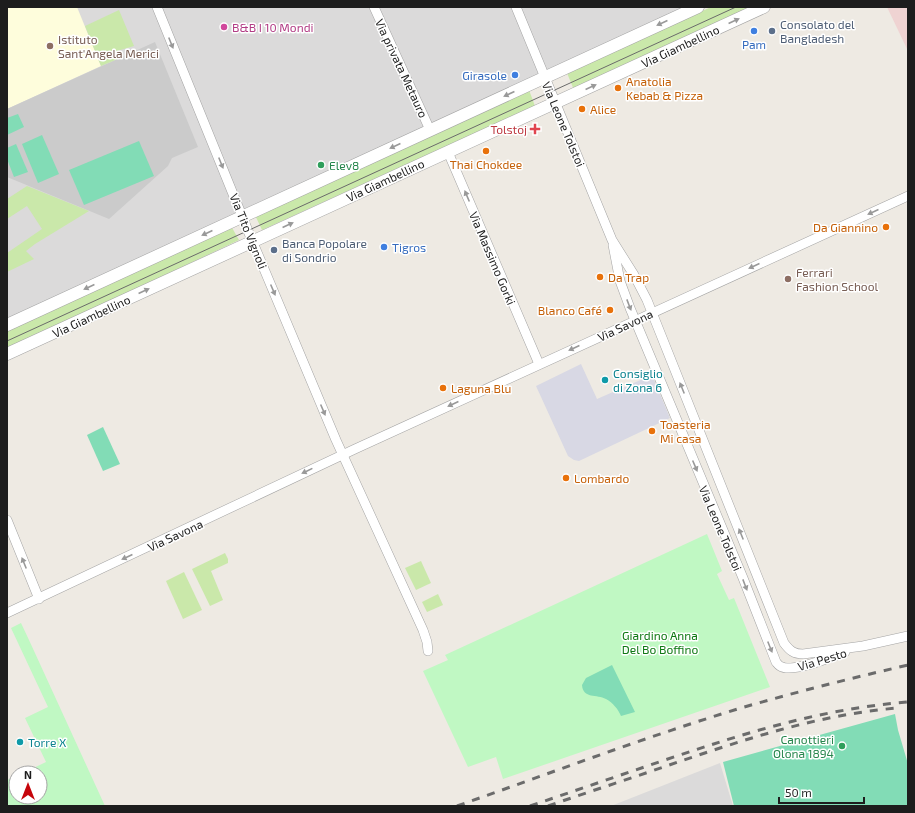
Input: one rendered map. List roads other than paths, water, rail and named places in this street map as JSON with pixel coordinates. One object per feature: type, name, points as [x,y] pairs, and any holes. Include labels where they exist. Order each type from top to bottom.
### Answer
[{"type":"street","name":"Via Tito Vignoli","points":[[157,7],[252,242],[343,455]]},
{"type":"street","name":"Via privata Metauro","points":[[374,7],[430,130]]},
{"type":"street","name":"Via Leone Tolstoi","points":[[516,7],[612,240],[634,275],[652,312],[784,644],[795,654]]},
{"type":"street","points":[[7,325],[698,7]]},
{"type":"street","name":"Via Giambellino","points":[[7,354],[764,7]]},
{"type":"street","name":"Via Massimo Gorki","points":[[448,152],[539,364]]},
{"type":"street","name":"Via Savona","points":[[7,613],[539,364],[908,196]]},
{"type":"street","name":"Via Leone Tolstoi","points":[[612,240],[620,281],[635,320],[776,662],[780,666]]},
{"type":"street","points":[[680,430],[682,424],[688,420],[693,421],[697,425]]},
{"type":"street","points":[[343,455],[423,630],[428,651]]},
{"type":"street","points":[[7,520],[39,599]]},
{"type":"street","points":[[762,628],[770,628],[776,623]]},
{"type":"street","name":"Via Pesto","points":[[795,654],[863,646],[908,636]]},
{"type":"street","name":"Via Pesto","points":[[780,666],[788,669],[817,662],[863,646]]},
{"type":"tram line","points":[[7,341],[736,7]]},
{"type":"railway","points":[[457,806],[705,719],[803,691],[908,665]]},
{"type":"railway","points":[[530,806],[753,732],[813,716],[876,705],[908,702]]},
{"type":"railway","points":[[548,806],[705,753],[786,728],[814,721],[870,711],[898,708]]},
{"type":"place","name":"B&B I 10 Mondi","points":[[224,27]]},
{"type":"place","name":"Pam","points":[[754,31]]},
{"type":"place","name":"Consolato del Bangladesh","points":[[772,31]]},
{"type":"place","name":"Istituto Sant'Angela Merici","points":[[50,46]]},
{"type":"place","name":"Girasole","points":[[515,75]]},
{"type":"place","name":"Anatolia Kebab & Pizza","points":[[618,88]]},
{"type":"place","name":"Alice","points":[[582,109]]},
{"type":"place","name":"Tolstoj","points":[[535,129]]},
{"type":"place","name":"Thai Chokdee","points":[[486,151]]},
{"type":"place","name":"Elev8","points":[[321,165]]},
{"type":"place","name":"Da Giannino","points":[[886,227]]},
{"type":"place","name":"Tigros","points":[[384,247]]},
{"type":"place","name":"Banca Popolare di Sondrio","points":[[274,250]]},
{"type":"place","name":"Da Trap","points":[[600,277]]},
{"type":"place","name":"Ferrari Fashion School","points":[[788,279]]},
{"type":"place","name":"Blanco Café","points":[[610,310]]},
{"type":"place","name":"Consiglio di Zona 6","points":[[605,380]]},
{"type":"place","name":"Laguna Blu","points":[[443,388]]},
{"type":"place","name":"Toasteria Mi casa","points":[[652,431]]},
{"type":"place","name":"Lombardo","points":[[566,478]]},
{"type":"place","name":"Torre X","points":[[20,742]]},
{"type":"place","name":"Canottieri Olona 1894","points":[[842,746]]},
{"type":"park label","name":"Giardino Anna Del Bo Boffino","points":[[660,642]]}]
